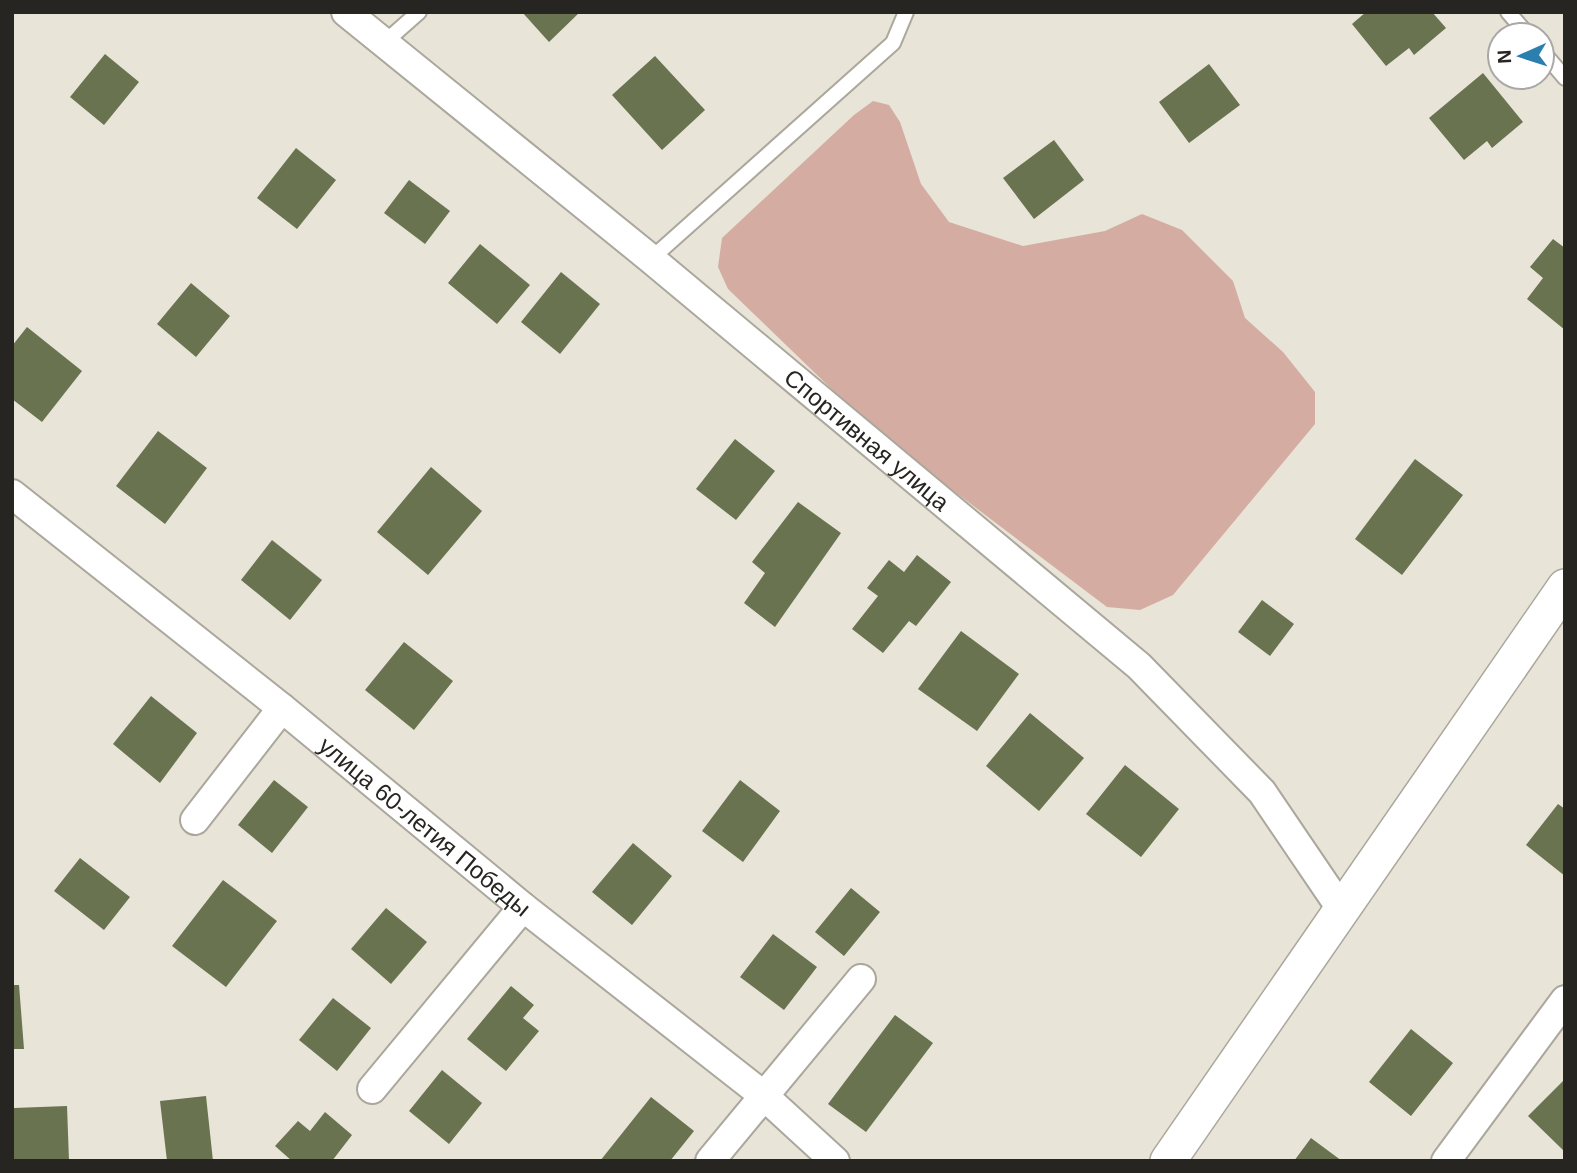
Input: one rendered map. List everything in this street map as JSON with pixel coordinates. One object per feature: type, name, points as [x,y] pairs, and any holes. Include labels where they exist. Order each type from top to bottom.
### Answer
[{"type":"street","name":"Спортивная улица","points":[[346,12],[651,259],[1139,666],[1262,792],[1342,910]]},
{"type":"street","name":"улица 60-летия Победы","points":[[12,494],[282,708],[523,907],[762,1096],[835,1161]]},
{"type":"street","points":[[1168,1161],[1565,587]]},
{"type":"street","points":[[195,820],[282,708]]},
{"type":"street","points":[[372,1089],[523,907]]},
{"type":"street","points":[[710,1161],[861,979]]},
{"type":"street","points":[[1446,1161],[1565,1000]]},
{"type":"lane","points":[[385,42],[419,12]]},
{"type":"lane","points":[[651,259],[894,43],[906,12]]},
{"type":"shaded area","points":[[873,101],[889,105],[900,122],[921,184],[949,222],[1023,246],[1105,231],[1142,214],[1182,230],[1233,281],[1245,318],[1283,352],[1315,392],[1315,424],[1173,595],[1140,610],[1107,607],[877,433],[728,289],[718,267],[722,238],[854,115]]},
{"type":"building","points":[[522,12],[580,12],[549,42]]},
{"type":"building","points":[[1366,12],[1432,12],[1446,28],[1414,55],[1409,48],[1386,66],[1352,24]]},
{"type":"building","points":[[105,54],[139,82],[104,125],[70,97]]},
{"type":"building","points":[[655,56],[705,110],[662,150],[612,95]]},
{"type":"building","points":[[1209,64],[1240,105],[1189,143],[1159,102]]},
{"type":"building","points":[[1483,73],[1486,77],[1486,91],[1498,91],[1523,122],[1492,148],[1487,141],[1464,160],[1429,118]]},
{"type":"building","points":[[1054,140],[1084,180],[1034,219],[1003,178]]},
{"type":"building","points":[[296,148],[336,180],[297,229],[257,198]]},
{"type":"building","points":[[409,180],[450,211],[425,244],[384,213]]},
{"type":"building","points":[[1553,239],[1565,248],[1565,330],[1527,299],[1543,278],[1530,267]]},
{"type":"building","points":[[480,244],[530,285],[497,324],[448,283]]},
{"type":"building","points":[[561,272],[600,304],[560,354],[521,322]]},
{"type":"building","points":[[191,283],[230,316],[196,357],[157,324]]},
{"type":"building","points":[[27,327],[82,371],[42,422],[12,399],[12,346]]},
{"type":"building","points":[[158,431],[207,468],[165,524],[116,486]]},
{"type":"building","points":[[735,439],[775,471],[736,520],[696,489]]},
{"type":"building","points":[[1415,459],[1463,495],[1402,575],[1355,539]]},
{"type":"building","points":[[431,467],[482,511],[428,575],[377,532]]},
{"type":"building","points":[[798,502],[841,533],[775,627],[744,603],[765,573],[752,562]]},
{"type":"building","points":[[272,540],[322,580],[290,620],[241,580]]},
{"type":"building","points":[[917,555],[951,582],[916,626],[909,621],[883,653],[852,629],[878,596],[867,588],[889,560],[904,572]]},
{"type":"building","points":[[1262,600],[1294,624],[1270,656],[1238,632]]},
{"type":"building","points":[[961,631],[1019,674],[977,731],[918,689]]},
{"type":"building","points":[[404,642],[453,681],[414,730],[365,690]]},
{"type":"building","points":[[151,696],[197,733],[160,783],[113,744]]},
{"type":"building","points":[[1030,713],[1084,758],[1039,811],[986,766]]},
{"type":"building","points":[[1125,765],[1179,809],[1141,857],[1086,814]]},
{"type":"building","points":[[274,780],[308,807],[272,853],[238,825]]},
{"type":"building","points":[[740,780],[780,811],[743,862],[702,831]]},
{"type":"building","points":[[1558,804],[1565,809],[1565,876],[1526,845]]},
{"type":"building","points":[[633,843],[672,876],[632,925],[592,892]]},
{"type":"building","points":[[80,858],[130,897],[104,930],[54,891]]},
{"type":"building","points":[[223,880],[277,921],[226,987],[172,946]]},
{"type":"building","points":[[851,888],[880,912],[844,956],[815,932]]},
{"type":"building","points":[[386,908],[427,942],[391,984],[351,949]]},
{"type":"building","points":[[773,934],[817,967],[784,1010],[740,977]]},
{"type":"building","points":[[12,985],[19,985],[24,1049],[12,1049]]},
{"type":"building","points":[[511,986],[534,1005],[523,1018],[539,1031],[506,1071],[467,1039]]},
{"type":"building","points":[[333,998],[371,1028],[337,1071],[299,1040]]},
{"type":"building","points":[[895,1015],[933,1043],[866,1132],[828,1104]]},
{"type":"building","points":[[1411,1029],[1453,1063],[1411,1116],[1369,1082]]},
{"type":"building","points":[[442,1070],[482,1103],[449,1144],[409,1111]]},
{"type":"building","points":[[1565,1079],[1565,1152],[1528,1116]]},
{"type":"building","points":[[206,1096],[213,1161],[167,1161],[160,1101]]},
{"type":"building","points":[[651,1097],[694,1131],[670,1161],[600,1161]]},
{"type":"building","points":[[67,1106],[69,1161],[12,1161],[14,1108]]},
{"type":"building","points":[[325,1112],[352,1135],[332,1161],[292,1161],[275,1146],[298,1121],[310,1131]]},
{"type":"building","points":[[1311,1138],[1342,1161],[1294,1161]]}]
